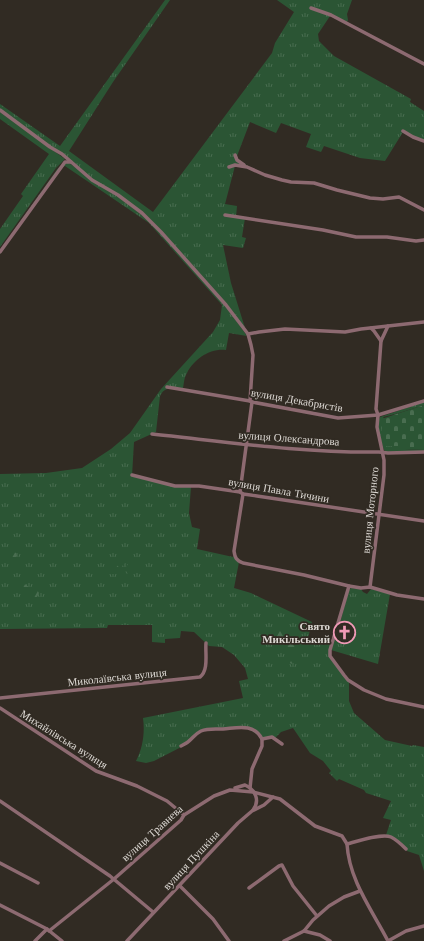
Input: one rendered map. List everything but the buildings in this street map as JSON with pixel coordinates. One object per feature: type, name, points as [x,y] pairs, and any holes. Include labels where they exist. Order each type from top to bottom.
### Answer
[{"type":"street","points":[[311,8],[337,18],[424,64]]},
{"type":"street","points":[[0,110],[66,160],[72,162],[92,180],[118,195],[151,221],[226,305],[248,334],[252,345],[251,401],[242,493],[234,551],[238,560],[243,563],[350,586],[361,588],[370,587],[397,595],[424,599]]},
{"type":"street","points":[[403,131],[424,141]]},
{"type":"street","points":[[235,155],[237,160],[247,167]]},
{"type":"street","points":[[0,252],[66,160]]},
{"type":"street","points":[[230,167],[235,164],[247,167],[265,175],[291,182],[314,183],[337,190],[374,198],[399,197],[424,210]]},
{"type":"street","points":[[225,215],[323,230],[356,237],[387,237],[416,241],[424,240]]},
{"type":"street","points":[[248,334],[285,329],[338,332],[424,322]]},
{"type":"street","name":"вулиця Моторного","points":[[370,587],[384,474],[384,460],[377,426],[378,415],[376,409],[381,341],[388,326]]},
{"type":"street","points":[[371,328],[381,341]]},
{"type":"street","name":"вулиця Декабристів","points":[[167,387],[251,401],[338,418],[378,415],[424,401]]},
{"type":"street","name":"вулиця Олександрова","points":[[152,434],[324,451],[424,452]]},
{"type":"street","name":"вулиця Павла Тичини","points":[[132,475],[175,486],[199,486],[424,521]]},
{"type":"street","points":[[350,586],[330,650],[330,656],[348,680],[364,690],[386,699],[424,707]]},
{"type":"street","name":"Миколаївська вулиця","points":[[0,698],[200,677],[204,674],[206,643]]},
{"type":"street","name":"Михайлівська вулиця","points":[[0,708],[96,771],[137,786],[168,801],[184,815]]},
{"type":"street","points":[[181,746],[188,742],[195,734],[206,729],[224,729],[244,726],[253,730],[260,735],[262,739],[262,746],[252,769],[250,788]]},
{"type":"street","points":[[262,739],[272,737],[282,744]]},
{"type":"street","points":[[233,790],[242,786],[250,788],[256,796],[258,802],[253,810]]},
{"type":"street","name":"вулиця Травнева","points":[[35,941],[114,879],[181,820],[184,815],[214,796],[233,790],[253,792],[280,799],[315,826],[342,836],[347,844]]},
{"type":"street","name":"вулиця Пушкіна","points":[[127,941],[238,823],[253,810],[264,806],[273,797]]},
{"type":"street","points":[[0,801],[114,879],[153,912]]},
{"type":"street","points":[[406,849],[388,836],[347,844],[349,860],[360,891],[370,906],[388,941],[406,931],[424,926]]},
{"type":"street","points":[[0,863],[38,883]]},
{"type":"street","points":[[250,888],[282,865],[293,886],[317,916]]},
{"type":"street","points":[[180,886],[213,919],[229,941]]},
{"type":"street","points":[[284,941],[304,931],[317,916],[337,901],[360,891]]},
{"type":"street","points":[[0,905],[48,930],[62,941]]},
{"type":"street","points":[[304,931],[320,935],[330,941]]},
{"type":"green space","points":[[165,0],[170,0],[113,82],[69,151],[153,212],[272,53],[275,43],[294,12],[277,0],[352,0],[347,14],[348,20],[346,24],[330,16],[318,34],[319,41],[334,56],[411,99],[410,102],[424,111],[424,142],[403,132],[385,161],[360,158],[324,146],[321,152],[306,147],[311,134],[281,123],[276,133],[250,122],[237,156],[238,159],[248,166],[235,166],[225,204],[237,206],[236,217],[245,218],[242,237],[246,238],[243,248],[223,245],[231,283],[245,328],[142,212],[103,187],[0,109],[0,104],[60,146]]},
{"type":"green space","points":[[0,112],[65,159],[56,168],[0,247],[0,229],[23,196],[21,194],[49,154],[0,119]]},
{"type":"green space","points":[[65,163],[69,163],[113,193],[151,222],[225,305],[247,336],[229,333],[226,350],[214,351],[198,359],[185,376],[183,388],[170,388],[162,393],[160,396],[156,432],[134,442],[132,476],[175,486],[191,487],[189,513],[192,527],[200,529],[197,549],[234,556],[239,562],[234,588],[251,593],[312,622],[307,642],[316,644],[318,638],[332,642],[329,654],[349,682],[349,701],[354,713],[385,740],[424,747],[424,871],[419,855],[407,851],[407,849],[386,835],[391,820],[383,818],[391,801],[366,793],[364,790],[339,779],[337,781],[329,773],[331,771],[323,761],[310,753],[293,728],[281,732],[275,738],[261,737],[247,728],[212,729],[200,732],[189,743],[154,761],[146,763],[136,761],[143,740],[143,718],[243,698],[239,681],[248,679],[245,668],[234,655],[222,647],[209,646],[194,632],[181,631],[180,638],[165,639],[165,643],[152,642],[152,625],[108,625],[107,628],[0,629],[0,474],[46,473],[82,468],[111,449],[130,433],[161,389],[213,332],[220,320],[222,305],[149,223],[65,166],[61,168],[0,254],[0,250],[58,168]]},
{"type":"green space","points":[[424,402],[424,405],[383,417],[405,446],[405,449],[424,450],[424,452],[386,452],[379,433],[378,425],[380,417]]},
{"type":"green space","points":[[424,405],[424,450],[405,449],[405,446],[384,446],[380,420]]},
{"type":"green space","points":[[9,549],[16,553],[17,556],[10,561],[2,560],[2,555]]},
{"type":"green space","points":[[130,558],[133,559],[133,563],[127,574],[125,569]]},
{"type":"green space","points":[[122,561],[125,561],[125,563],[115,574],[112,574],[112,572]]},
{"type":"green space","points":[[18,579],[24,579],[23,583],[33,590],[38,591],[39,593],[37,597],[33,599],[21,587],[14,585]]},
{"type":"green space","points":[[351,588],[361,589],[367,594],[371,589],[390,594],[378,664],[331,650],[336,635],[352,640],[356,628],[340,623],[349,590]]},
{"type":"green space","points":[[280,629],[286,633],[289,642],[295,639],[299,642],[294,652],[295,661],[292,664],[290,663],[288,654],[274,641],[260,639],[264,634],[269,636]]},
{"type":"place","name":"Свято Микільський","points":[[345,632]]}]
